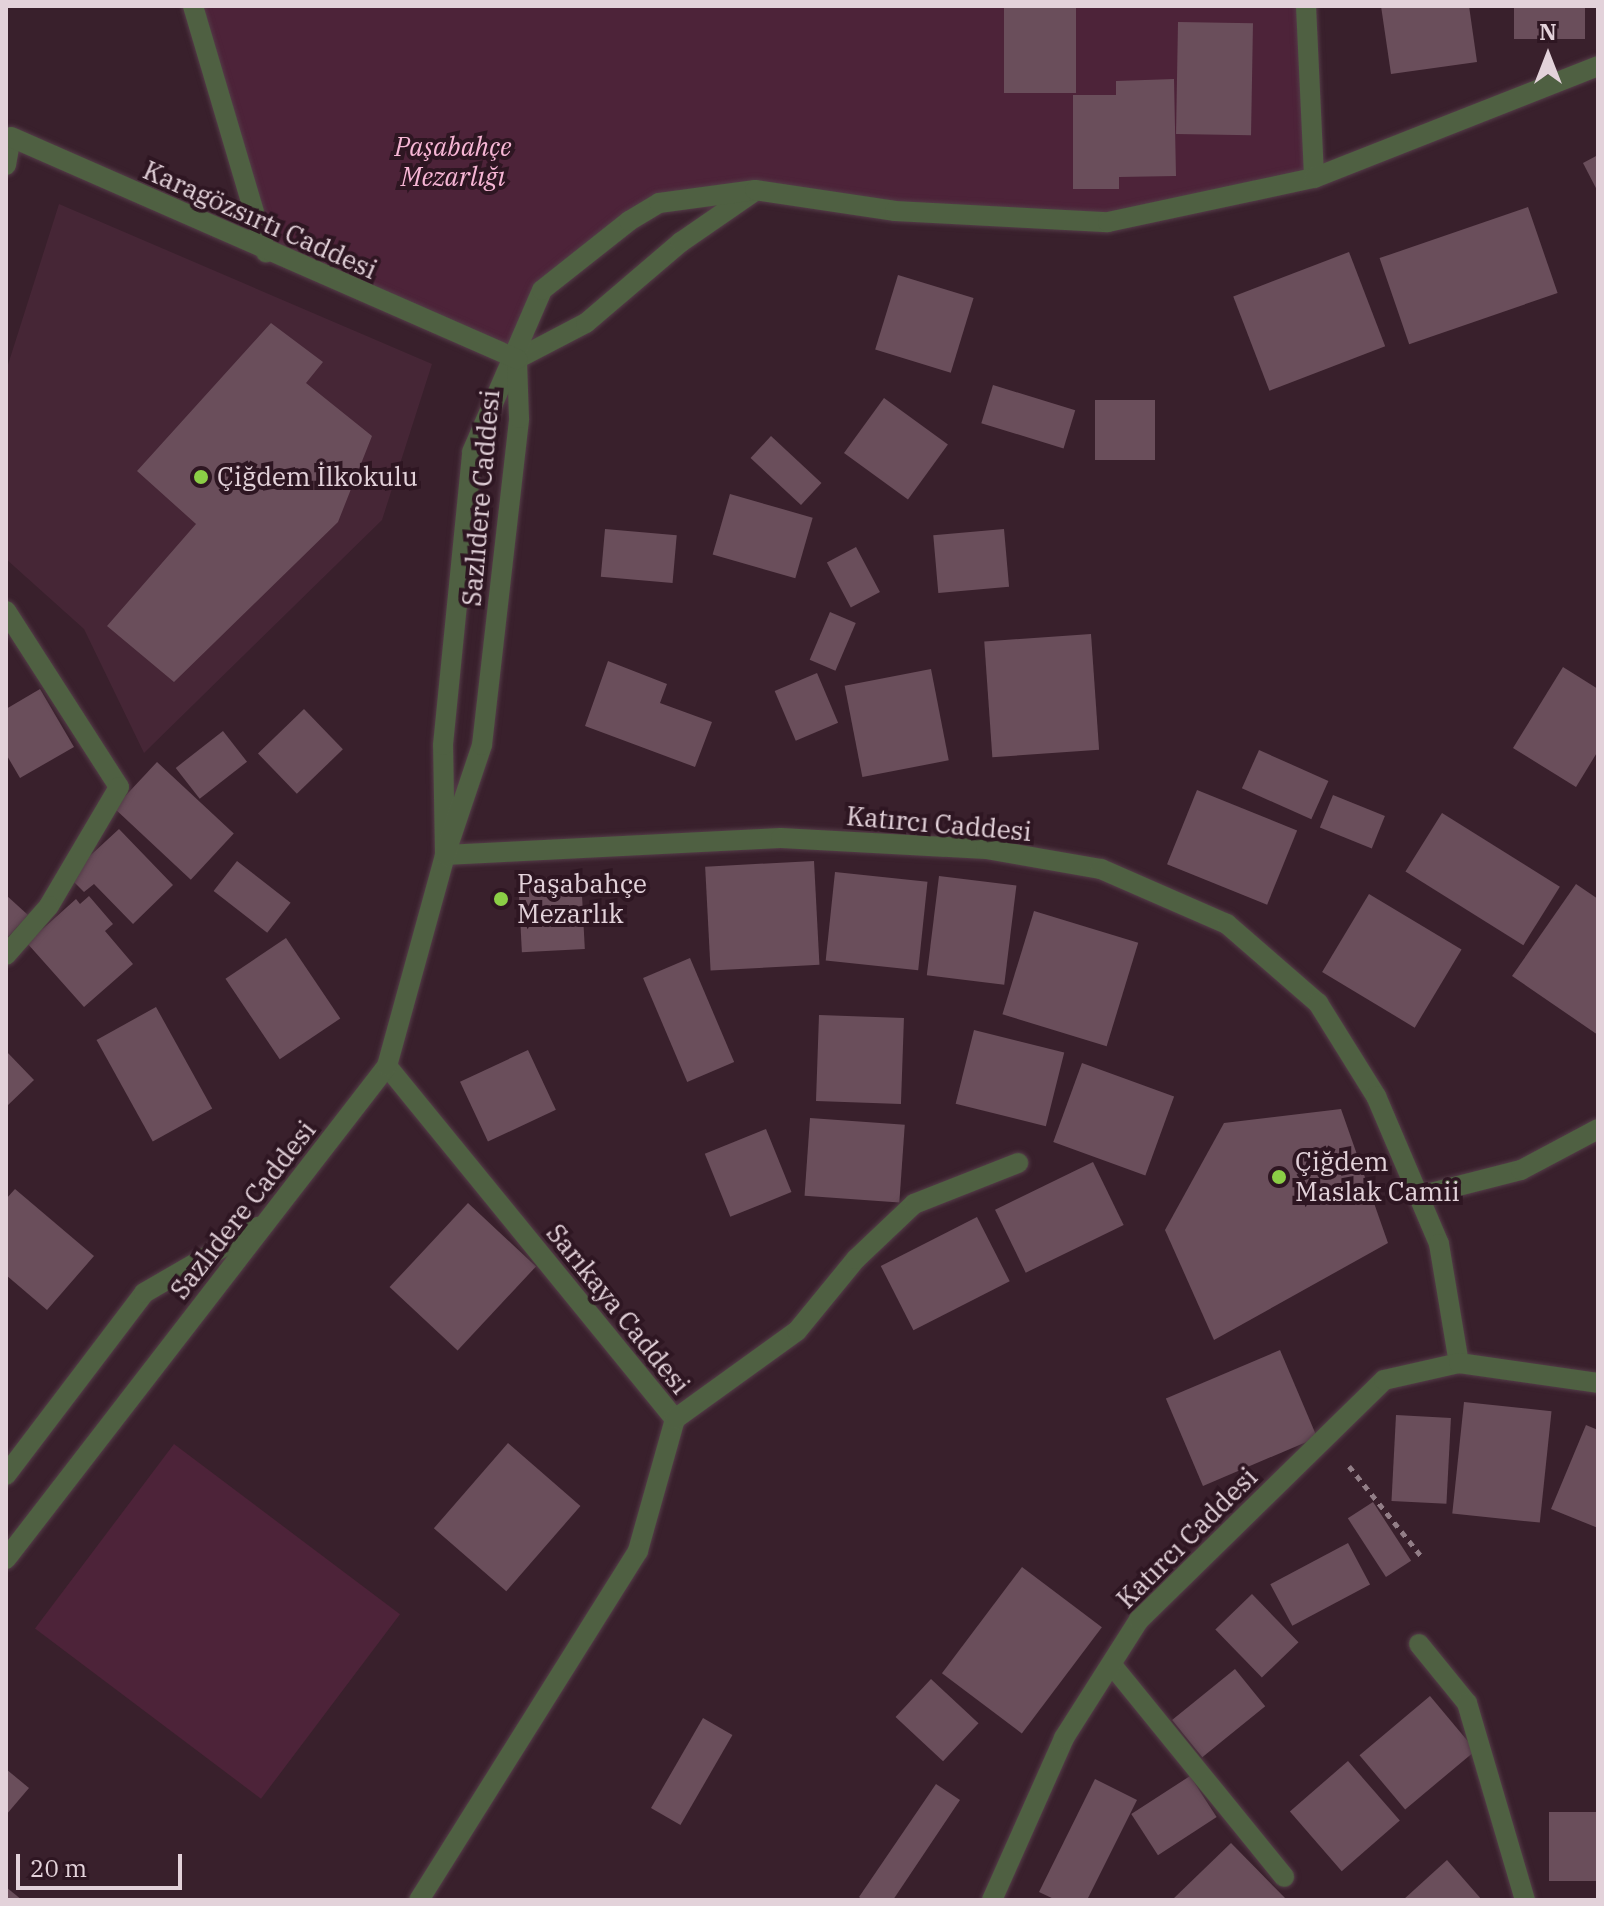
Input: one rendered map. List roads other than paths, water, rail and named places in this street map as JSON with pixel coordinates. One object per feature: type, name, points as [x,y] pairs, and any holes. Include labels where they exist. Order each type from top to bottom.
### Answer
[{"type":"street","points":[[193,6],[266,252]]},
{"type":"street","points":[[1306,6],[1314,178]]},
{"type":"street","points":[[517,359],[542,290],[629,221],[659,203],[755,190],[895,211],[1108,222],[1314,178],[1598,66]]},
{"type":"street","name":"Karagözsırtı Caddesi","points":[[6,165],[8,134],[266,252],[517,359]]},
{"type":"street","points":[[517,359],[586,323],[681,242],[755,190]]},
{"type":"street","name":"Sazlıdere Caddesi","points":[[445,855],[443,745],[472,452],[517,359]]},
{"type":"street","name":"Sazlıdere Caddesi","points":[[6,1559],[387,1066],[445,855],[482,745],[519,418],[517,359]]},
{"type":"street","points":[[6,611],[119,787],[49,906],[6,955]]},
{"type":"street","name":"Katırcı Caddesi","points":[[445,855],[781,838],[986,849],[1101,869],[1227,924],[1318,1003],[1376,1096],[1439,1244],[1459,1363],[1384,1380],[1139,1620],[1064,1738],[992,1900]]},
{"type":"street","name":"Sarıkaya Caddesi","points":[[387,1066],[675,1419],[638,1551],[419,1900]]},
{"type":"street","points":[[1419,1196],[1521,1170],[1598,1129]]},
{"type":"street","points":[[675,1419],[797,1331],[856,1259],[914,1204],[1018,1163]]},
{"type":"street","points":[[6,1475],[144,1293],[267,1222]]},
{"type":"street","points":[[1459,1363],[1598,1383]]},
{"type":"street","points":[[1419,1644],[1467,1703],[1525,1900]]},
{"type":"street","points":[[1112,1665],[1284,1877]]},
{"type":"place","name":"Çiğdem İlkokulu","points":[[201,477]]},
{"type":"place","name":"Paşabahçe Mezarlık","points":[[501,899]]},
{"type":"place","name":"Çiğdem Maslak Camii","points":[[1279,1177]]},
{"type":"park label","name":"Paşabahçe Mezarlığı","points":[[453,162]]}]
